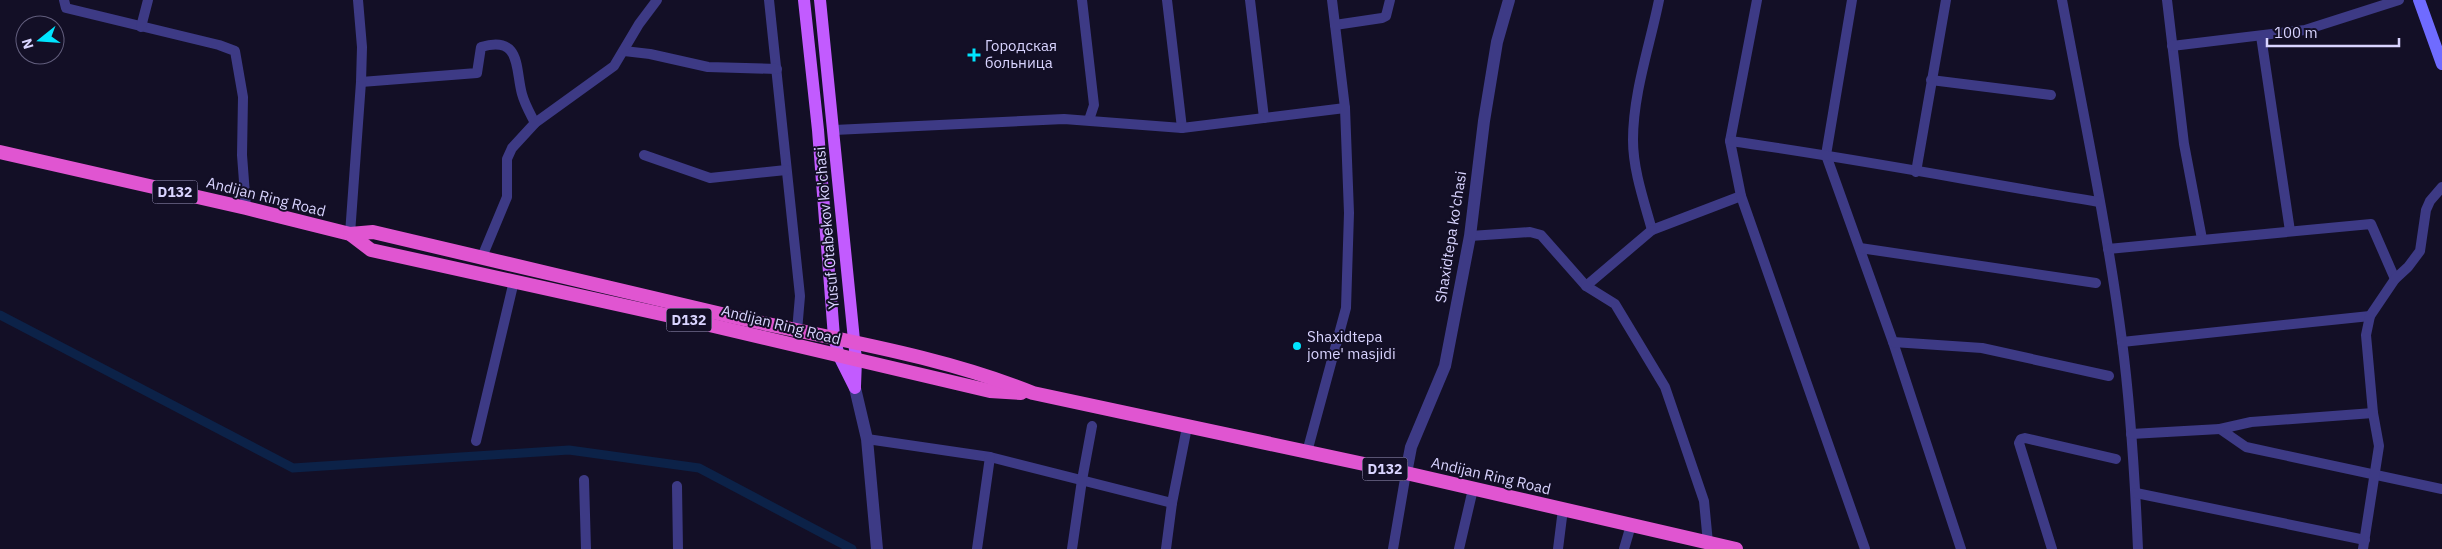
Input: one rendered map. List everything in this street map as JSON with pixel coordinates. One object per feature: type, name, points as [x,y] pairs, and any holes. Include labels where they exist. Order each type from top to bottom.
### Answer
[{"type":"highway","name":"Andijan Ring Road","points":[[0,152],[246,208],[350,234],[373,232],[797,331],[834,337],[989,375],[1033,393]]},
{"type":"highway","name":"Andijan Ring Road","points":[[350,234],[371,250],[514,281],[990,391],[1033,393],[1406,473],[1736,549]]},
{"type":"main road","name":"Yusuf Otabekov ko'chasi","points":[[804,0],[818,130],[834,337],[839,356],[855,388]]},
{"type":"main road","name":"Yusuf Otabekov ko'chasi","points":[[820,0],[856,360],[855,388]]},
{"type":"main road","points":[[2419,0],[2442,64]]},
{"type":"street","points":[[64,0],[66,8],[219,45],[235,51],[243,97],[242,156],[246,208]]},
{"type":"street","points":[[141,27],[148,0]]},
{"type":"street","points":[[350,234],[361,82],[362,46],[358,0]]},
{"type":"street","points":[[482,257],[507,197],[508,154],[535,123],[614,66],[639,24],[657,0]]},
{"type":"street","points":[[769,0],[800,296],[797,331]]},
{"type":"street","points":[[1082,0],[1094,105],[1089,120]]},
{"type":"street","points":[[1167,0],[1182,128]]},
{"type":"street","points":[[1250,0],[1264,118]]},
{"type":"street","points":[[1306,452],[1346,308],[1349,213],[1345,108],[1332,0]]},
{"type":"street","points":[[1335,25],[1382,18],[1386,16],[1390,0]]},
{"type":"street","name":"Shaxidtepa ko'chasi","points":[[1406,473],[1411,447],[1445,366],[1470,236],[1484,121],[1497,42],[1509,0]]},
{"type":"street","points":[[1652,230],[1638,177],[1633,140],[1637,104],[1660,0]]},
{"type":"street","points":[[1757,0],[1730,142],[1741,196],[1865,549]]},
{"type":"street","points":[[1852,0],[1826,155],[1893,342],[1961,549]]},
{"type":"street","points":[[1916,172],[1946,0]]},
{"type":"street","points":[[2062,0],[2108,249],[2122,342],[2136,493],[2138,549]]},
{"type":"street","points":[[2167,0],[2184,144],[2202,239]]},
{"type":"street","points":[[2172,46],[2305,30],[2399,0]]},
{"type":"street","points":[[2261,36],[2290,231]]},
{"type":"street","points":[[361,82],[477,73],[481,48],[504,45],[510,49],[515,57],[522,93],[535,123]]},
{"type":"street","points":[[624,51],[650,54],[708,67],[777,69]]},
{"type":"street","points":[[1931,80],[2051,95]]},
{"type":"street","points":[[834,130],[1064,119],[1182,128],[1345,108]]},
{"type":"street","points":[[1730,142],[1826,155],[2099,202]]},
{"type":"street","points":[[644,155],[710,178],[786,170]]},
{"type":"street","points":[[2136,493],[2364,544],[2379,446],[2373,413],[2366,335],[2370,316],[2395,279],[2408,267],[2420,251],[2426,210],[2430,201],[2442,186]]},
{"type":"street","points":[[1586,286],[1652,230],[1741,196]]},
{"type":"street","points":[[2108,249],[2370,224],[2395,279]]},
{"type":"street","points":[[1470,236],[1530,232],[1541,235],[1586,286],[1615,304],[1666,387],[1704,501],[1708,543]]},
{"type":"street","points":[[1860,248],[2096,283]]},
{"type":"street","points":[[476,441],[514,281]]},
{"type":"street","points":[[2122,342],[2370,316]]},
{"type":"street","points":[[1893,342],[1982,348],[2109,376]]},
{"type":"street","points":[[855,388],[867,438],[879,547]]},
{"type":"street","points":[[2131,434],[2220,429],[2251,422],[2373,413]]},
{"type":"street","points":[[1072,549],[1092,426]]},
{"type":"street","points":[[1166,549],[1172,503],[1187,427]]},
{"type":"street","points":[[2220,429],[2246,447],[2442,489]]},
{"type":"street","points":[[867,438],[990,457],[1172,503]]},
{"type":"street","points":[[2052,549],[2019,443],[2021,439],[2025,438],[2116,459]]},
{"type":"street","points":[[977,549],[990,457]]},
{"type":"street","points":[[1393,549],[1406,473]]},
{"type":"street","points":[[584,480],[586,549]]},
{"type":"street","points":[[677,486],[678,549]]},
{"type":"street","points":[[1459,549],[1473,489]]},
{"type":"street","points":[[1558,549],[1563,509]]},
{"type":"street","points":[[1624,549],[1631,525]]},
{"type":"waterway","points":[[0,315],[293,468],[569,450],[699,468],[852,549]]},
{"type":"place","name":"Городская больница","points":[[974,55]]},
{"type":"place","name":"Shaxidtepa jome' masjidi","points":[[1297,346]]}]
